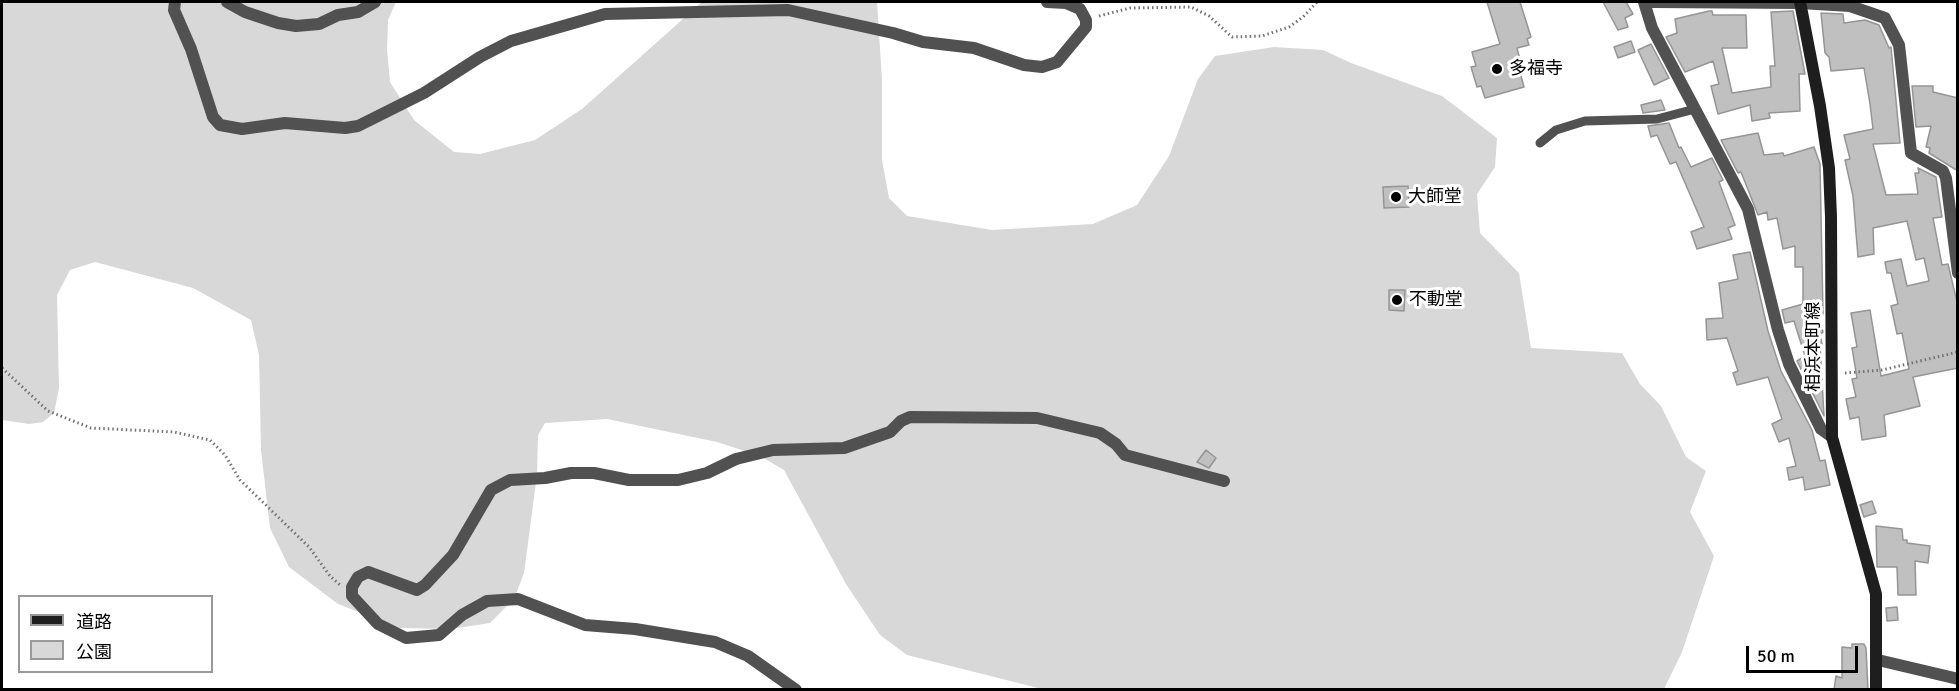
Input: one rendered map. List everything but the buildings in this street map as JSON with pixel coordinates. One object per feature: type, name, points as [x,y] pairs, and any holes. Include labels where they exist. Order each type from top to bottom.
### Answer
[{"type":"main road","name":"相浜本町線","points":[[1800,2],[1829,168],[1832,217],[1832,437],[1876,594],[1878,660],[1876,690]]},
{"type":"street","points":[[175,2],[174,10],[191,49],[213,117],[220,124],[242,129],[285,123],[345,128],[358,126],[424,93],[504,44],[605,14],[707,14],[788,10],[893,33],[923,42],[974,48],[1033,67],[1049,65],[1057,62],[1083,33],[1086,20],[1080,9],[1073,4],[1047,2]]},
{"type":"street","points":[[227,2],[245,12],[278,23],[296,26],[319,24],[338,15],[367,8],[375,2]]},
{"type":"street","points":[[1644,2],[1652,28],[1748,209],[1778,330],[1789,364],[1821,429],[1832,437]]},
{"type":"street","points":[[1653,2],[1800,2],[1850,6],[1885,18],[1899,45],[1911,153],[1943,171],[1946,178],[1958,273]]},
{"type":"street","points":[[796,690],[748,656],[715,642],[635,629],[585,625],[518,599],[487,601],[462,615],[440,635],[422,639],[406,638],[378,624],[352,596],[352,587],[358,577],[368,572],[417,590],[425,585],[453,555],[491,490],[510,480],[546,478],[572,473],[639,481],[678,480],[707,473],[736,459],[773,450],[844,448],[890,432],[901,421],[910,417],[1037,418],[1100,433],[1116,444],[1125,455],[1224,482]]},
{"type":"street","points":[[1878,660],[1958,679]]},
{"type":"lane","points":[[1540,143],[1556,130],[1585,122],[1657,119],[1695,109]]},
{"type":"path","points":[[1086,20],[1130,8],[1191,7],[1209,16],[1232,37],[1262,36],[1289,27],[1303,17],[1317,2]]},
{"type":"path","points":[[1832,372],[1856,374],[1882,370],[1958,352]]},
{"type":"path","points":[[2,368],[48,411],[91,428],[174,432],[210,440],[225,455],[240,480],[309,547],[330,576],[352,596]]},
{"type":"green space","points":[[2,2],[396,2],[388,20],[387,49],[390,82],[414,120],[454,152],[480,154],[535,140],[582,109],[702,2],[877,2],[882,80],[882,160],[889,198],[907,216],[992,230],[1093,224],[1137,205],[1169,156],[1198,79],[1215,56],[1274,47],[1323,50],[1351,63],[1442,96],[1497,138],[1495,167],[1477,194],[1480,233],[1519,273],[1531,348],[1622,353],[1640,384],[1661,406],[1686,457],[1706,471],[1690,512],[1714,556],[1682,652],[1664,689],[1042,689],[907,655],[880,635],[846,584],[784,470],[760,456],[717,442],[607,419],[545,423],[538,435],[537,475],[524,573],[514,599],[490,623],[451,629],[400,628],[338,604],[289,567],[270,528],[261,450],[259,355],[251,320],[193,288],[95,262],[70,270],[57,295],[59,388],[54,413],[43,422],[29,424],[2,420]]},
{"type":"place","name":"多福寺","points":[[1497,69]]},
{"type":"place","name":"大師堂","points":[[1396,197]]},
{"type":"place","name":"不動堂","points":[[1397,300]]}]
